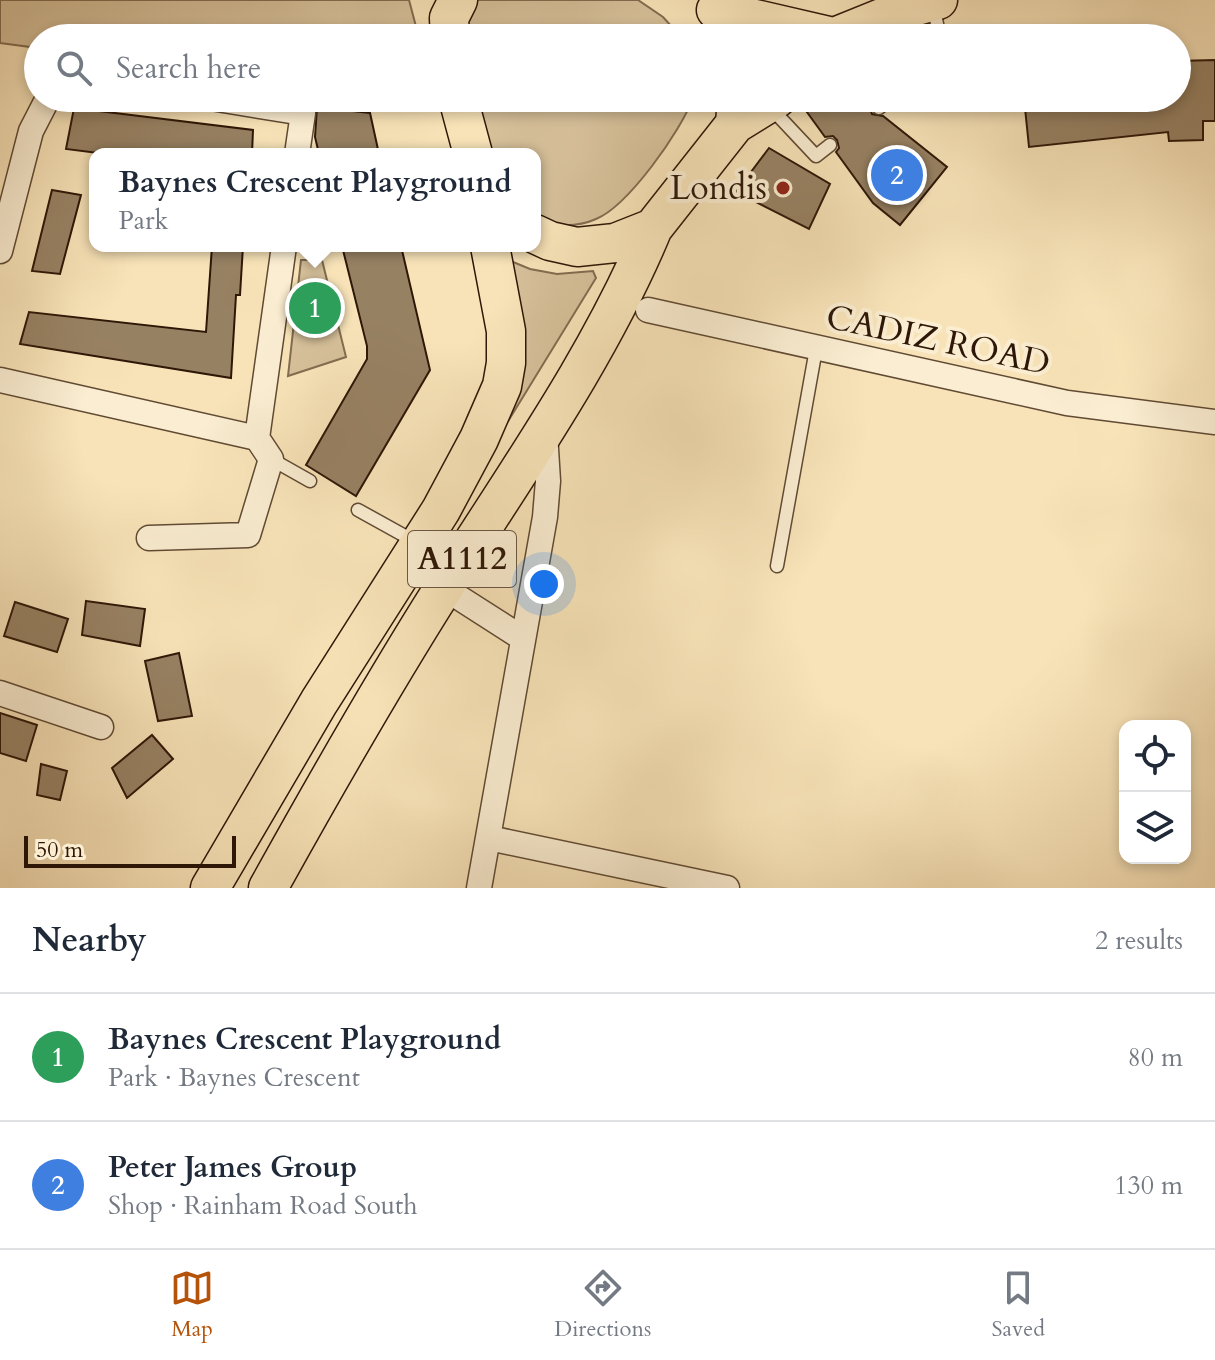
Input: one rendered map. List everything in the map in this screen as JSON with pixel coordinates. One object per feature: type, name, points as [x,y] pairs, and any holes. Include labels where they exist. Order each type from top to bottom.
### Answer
[{"type":"main road","points":[[449,24],[458,0]]},
{"type":"main road","points":[[882,24],[913,15]]},
{"type":"main road","points":[[717,16],[759,24]]},
{"type":"main road","points":[[462,112],[471,148]]},
{"type":"main road","name":"A1112","points":[[268,888],[366,714],[545,430],[629,282],[653,228],[749,112]]},
{"type":"main road","points":[[541,237],[577,247],[615,243],[653,228]]},
{"type":"main road","name":"A1112","points":[[210,888],[319,702],[417,550],[479,439],[502,386],[506,363],[506,331],[491,252]]},
{"type":"street","points":[[0,251],[31,131],[41,112]]},
{"type":"street","points":[[297,112],[303,113],[298,148]]},
{"type":"street","points":[[149,538],[248,535],[271,459],[257,438],[283,252]]},
{"type":"street","name":"CADIZ ROAD","points":[[648,310],[1067,403],[1215,422]]},
{"type":"street","points":[[0,380],[257,438]]},
{"type":"street","points":[[479,888],[545,517],[548,481],[545,430]]},
{"type":"street","points":[[417,550],[444,588],[522,638]]},
{"type":"street","points":[[0,693],[101,727]]},
{"type":"street","points":[[489,838],[727,888]]},
{"type":"lane","points":[[761,112],[816,156],[830,145]]},
{"type":"lane","points":[[777,566],[816,349]]},
{"type":"lane","points":[[271,459],[310,481]]},
{"type":"lane","points":[[358,510],[417,550]]},
{"type":"shaded area","points":[[0,0],[409,0],[415,24],[24,24],[24,46],[0,43]]},
{"type":"shaded area","points":[[460,0],[638,0],[669,24],[456,24]]},
{"type":"shaded area","points":[[470,112],[687,112],[638,184],[609,211],[581,224],[541,222],[541,148],[478,148]]},
{"type":"shaded area","points":[[501,257],[530,269],[557,274],[593,271],[596,278],[442,529],[497,406]]},
{"type":"shaded area","points":[[301,260],[322,260],[346,357],[288,376]]},
{"type":"building","points":[[1215,60],[1215,121],[1203,121],[1203,140],[1169,141],[1168,132],[1029,147],[1025,112],[1191,112],[1191,61]]},
{"type":"building","points":[[73,112],[107,112],[253,130],[252,148],[89,148],[89,152],[66,149]]},
{"type":"building","points":[[317,112],[370,113],[378,148],[318,148]]},
{"type":"building","points":[[807,112],[871,112],[883,116],[947,167],[900,225],[873,203],[836,152],[839,148],[837,140],[833,136],[825,137]]},
{"type":"building","name":"Londis","points":[[769,148],[830,184],[809,229],[736,192]]},
{"type":"building","points":[[52,190],[81,195],[60,274],[32,271]]},
{"type":"building","points":[[212,252],[243,252],[240,295],[236,295],[231,378],[20,344],[29,312],[206,332]]},
{"type":"building","points":[[344,252],[402,252],[430,370],[356,496],[306,465],[367,359],[367,346]]},
{"type":"building","points":[[86,601],[145,609],[140,646],[82,635]]},
{"type":"building","points":[[15,602],[68,619],[57,652],[4,636]]},
{"type":"building","points":[[179,653],[192,716],[158,721],[145,661]]},
{"type":"building","points":[[0,713],[37,725],[26,761],[0,753]]},
{"type":"building","points":[[152,735],[173,759],[127,798],[112,768]]},
{"type":"building","points":[[41,764],[67,771],[60,800],[37,795]]},
{"type":"place","name":"Peter James Group","points":[[897,175]]},
{"type":"place","name":"Londis","points":[[783,188]]},
{"type":"place","name":"Baynes Crescent Playground","points":[[315,308]]}]
